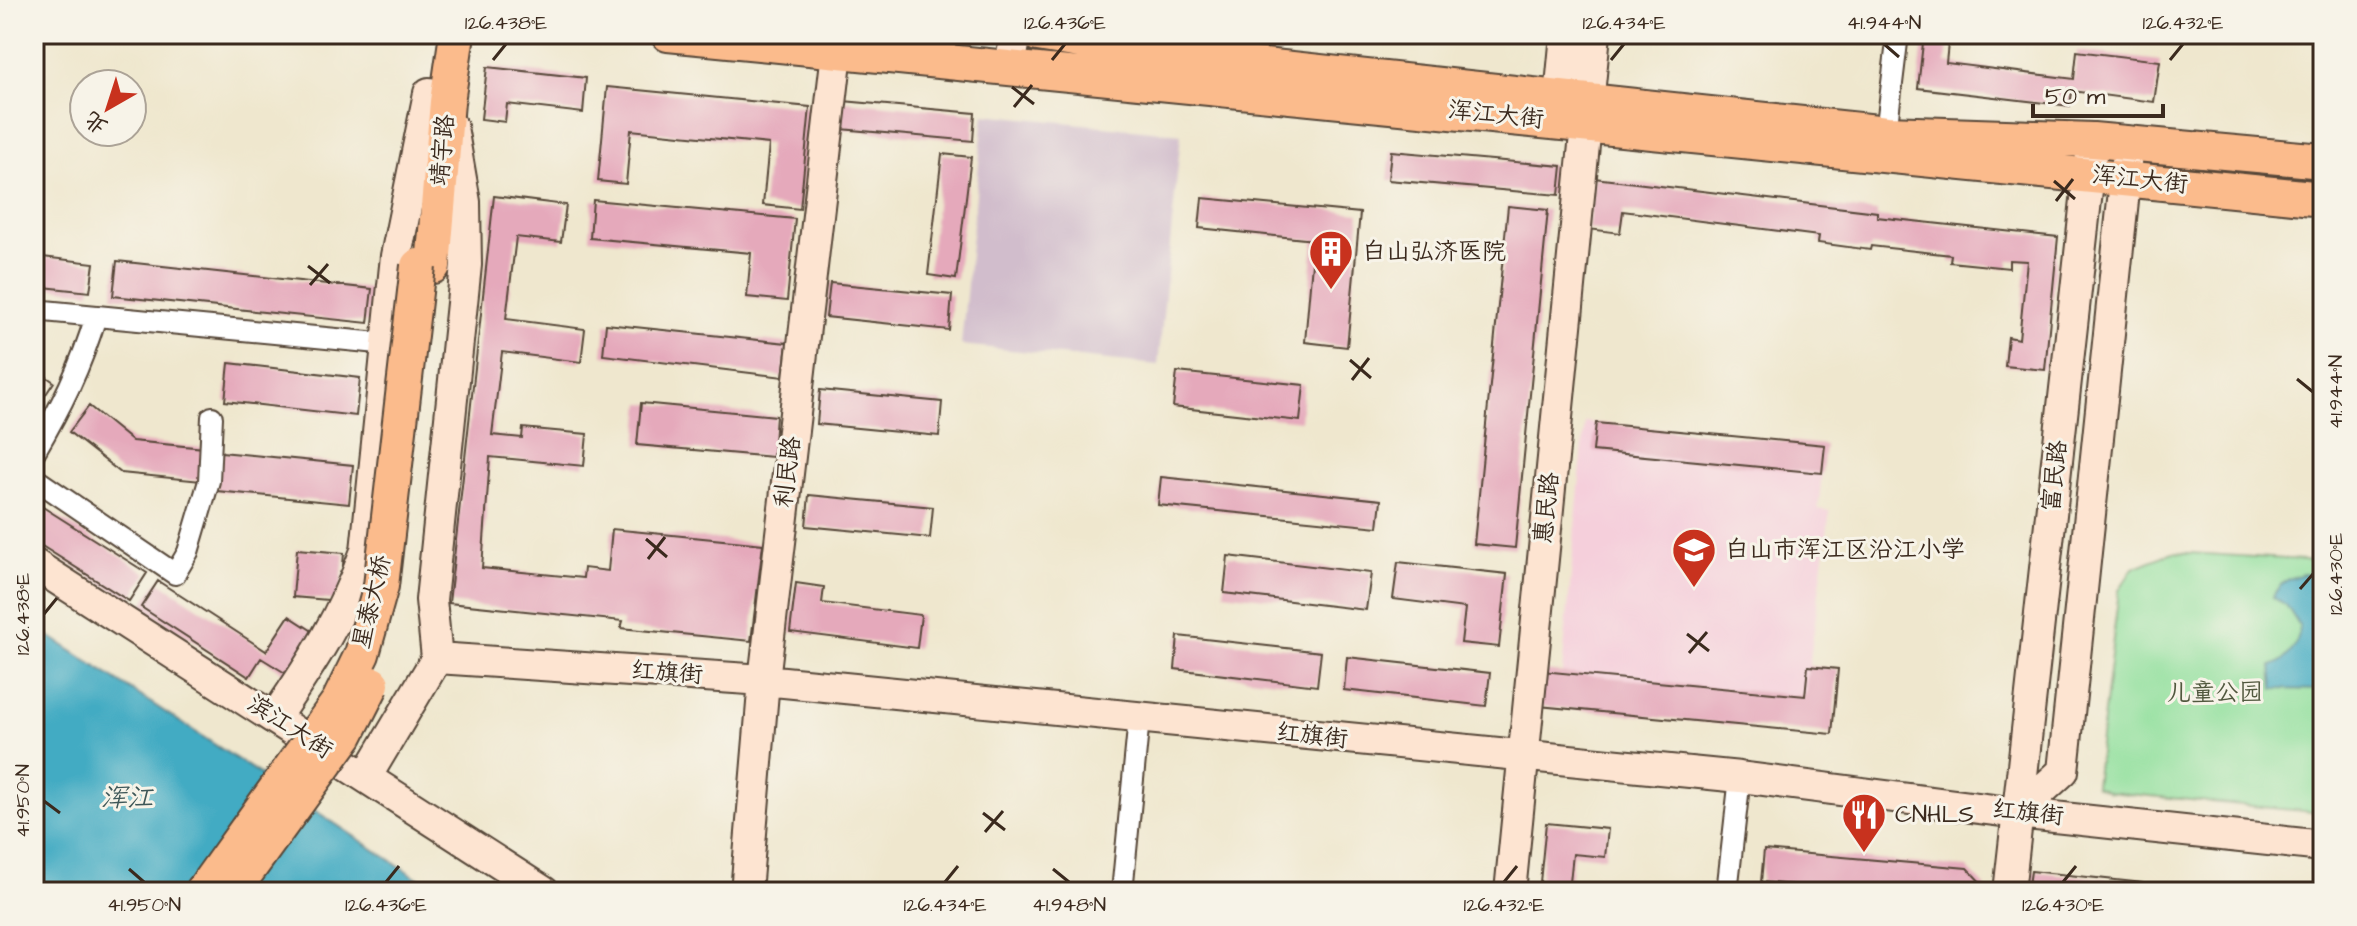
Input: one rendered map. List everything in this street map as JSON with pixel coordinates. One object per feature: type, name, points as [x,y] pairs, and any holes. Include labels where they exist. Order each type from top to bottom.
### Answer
[{"type":"main road","name":"靖宇路","points":[[426,266],[438,98],[434,34]]},
{"type":"main road","name":"靖宇路","points":[[438,98],[457,34]]},
{"type":"main road","name":"浑江大街","points":[[668,34],[837,52],[1013,50],[1578,107],[2089,174],[2323,199]]},
{"type":"main road","name":"浑江大街","points":[[1038,34],[1172,47],[1578,107]]},
{"type":"main road","name":"浑江大街","points":[[1884,145],[2093,140],[2323,161]]},
{"type":"main road","name":"星泰大桥","points":[[202,892],[339,701],[362,654],[381,586],[426,266]]},
{"type":"main road","name":"星泰大桥","points":[[232,892],[346,735],[383,658],[398,589],[426,266]]},
{"type":"street","name":"惠民路","points":[[1566,34],[1578,107]]},
{"type":"street","name":"惠民路","points":[[1510,892],[1578,107],[1595,34]]},
{"type":"street","points":[[1884,145],[1898,34]]},
{"type":"street","name":"利民路","points":[[746,892],[764,680],[837,52]]},
{"type":"street","points":[[275,717],[321,650],[350,595],[366,551],[396,256],[438,98]]},
{"type":"street","points":[[366,777],[437,658],[431,600],[466,265],[465,202],[438,98]]},
{"type":"street","name":"富民路","points":[[2009,892],[2093,140]]},
{"type":"street","name":"富民路","points":[[2017,813],[2063,771],[2129,143]]},
{"type":"street","points":[[34,310],[389,344]]},
{"type":"street","points":[[34,453],[83,361],[96,316]]},
{"type":"street","points":[[34,478],[175,574],[188,552],[209,481],[212,417]]},
{"type":"street","name":"滨江大街","points":[[34,564],[544,892]]},
{"type":"street","name":"红旗街","points":[[437,658],[764,680],[1740,777],[2017,813],[2323,846]]},
{"type":"street","points":[[1122,892],[1139,718]]},
{"type":"street","points":[[1727,892],[1740,777]]},
{"type":"shaded area","points":[[984,114],[1181,134],[1158,365],[961,345]]},
{"type":"shaded area","name":"白山市浑江区沿江小学","points":[[1585,422],[1825,445],[1818,509],[1830,511],[1805,696],[1562,673]]},
{"type":"green space","name":"儿童公园","points":[[2173,552],[2320,561],[2323,557],[2323,813],[2109,792],[2095,786],[2119,590],[2133,568]]},
{"type":"water","points":[[2323,569],[2323,690],[2274,689],[2272,666],[2292,651],[2300,627],[2286,605],[2273,597],[2287,580]]},
{"type":"water","name":"浑江","points":[[34,626],[439,892],[34,892]]},
{"type":"building","points":[[1924,34],[1949,34],[1946,63],[2074,79],[2077,51],[2160,61],[2154,102],[2072,91],[2070,106],[1918,88]]},
{"type":"building","points":[[487,67],[586,78],[583,113],[507,104],[505,122],[481,119]]},
{"type":"building","points":[[607,87],[810,107],[800,209],[763,205],[769,144],[631,130],[626,184],[598,181]]},
{"type":"building","points":[[843,101],[975,113],[973,141],[841,129]]},
{"type":"building","points":[[1391,151],[1562,166],[1559,195],[1388,180]]},
{"type":"building","points":[[942,154],[971,157],[956,279],[928,275]]},
{"type":"building","points":[[1594,178],[1877,212],[1877,217],[2058,237],[2045,370],[2005,366],[2008,337],[2019,339],[2027,261],[2009,260],[2009,268],[1950,262],[1951,255],[1871,246],[1870,250],[1818,243],[1819,236],[1623,211],[1620,233],[1588,229]]},
{"type":"building","points":[[494,196],[566,205],[561,242],[516,237],[506,319],[585,329],[581,362],[502,352],[492,435],[522,438],[523,428],[587,434],[584,466],[490,457],[482,568],[583,578],[584,568],[608,571],[612,529],[763,544],[751,641],[621,628],[623,621],[449,603]]},
{"type":"building","name":"白山弘济医院","points":[[1202,198],[1360,213],[1347,347],[1305,342],[1314,240],[1199,228]]},
{"type":"building","points":[[593,200],[795,219],[787,301],[747,297],[751,253],[590,238]]},
{"type":"building","points":[[1508,206],[1548,210],[1515,548],[1474,544]]},
{"type":"building","points":[[34,256],[94,263],[90,292],[34,286]]},
{"type":"building","points":[[117,261],[372,289],[368,323],[113,296]]},
{"type":"building","points":[[830,283],[952,295],[949,330],[826,317]]},
{"type":"building","points":[[606,324],[787,343],[783,377],[603,355]]},
{"type":"building","points":[[229,363],[360,378],[356,416],[225,401]]},
{"type":"building","points":[[34,368],[54,382],[34,412]]},
{"type":"building","points":[[1177,372],[1304,385],[1300,421],[1173,407]]},
{"type":"building","points":[[820,390],[942,402],[939,436],[817,424]]},
{"type":"building","points":[[641,403],[776,416],[773,457],[637,445]]},
{"type":"building","points":[[89,406],[132,441],[204,448],[201,481],[121,473],[69,432]]},
{"type":"building","points":[[1596,423],[1825,445],[1822,473],[1593,451]]},
{"type":"building","points":[[221,452],[353,465],[349,504],[217,491]]},
{"type":"building","points":[[1161,477],[1381,500],[1378,527],[1158,505]]},
{"type":"building","points":[[809,495],[933,507],[930,538],[806,526]]},
{"type":"building","points":[[38,504],[147,573],[129,601],[34,541],[34,510]]},
{"type":"building","points":[[297,549],[344,553],[340,601],[293,597]]},
{"type":"building","points":[[1228,556],[1371,573],[1366,610],[1224,593]]},
{"type":"building","points":[[1398,562],[1507,574],[1499,647],[1461,643],[1465,608],[1393,599]]},
{"type":"building","points":[[158,581],[266,651],[289,616],[317,634],[290,676],[261,658],[249,677],[141,607]]},
{"type":"building","points":[[796,583],[824,587],[822,603],[921,615],[917,648],[790,632]]},
{"type":"building","points":[[1178,636],[1321,652],[1317,686],[1175,669]]},
{"type":"building","points":[[1347,657],[1490,673],[1486,706],[1344,690]]},
{"type":"building","points":[[1808,666],[1838,669],[1832,734],[1539,706],[1542,671],[1805,696]]},
{"type":"building","points":[[1546,823],[1608,829],[1605,857],[1573,854],[1569,892],[1539,892]]},
{"type":"building","points":[[1764,850],[1967,868],[1985,887],[1985,892],[1872,892],[1761,882]]},
{"type":"building","points":[[2031,871],[2209,890],[2209,892],[2028,892]]},
{"type":"place","name":"白山弘济医院","points":[[1331,291]]},
{"type":"place","name":"白山市浑江区沿江小学","points":[[1694,589]]},
{"type":"place","name":"CNHLS","points":[[1864,854]]}]
